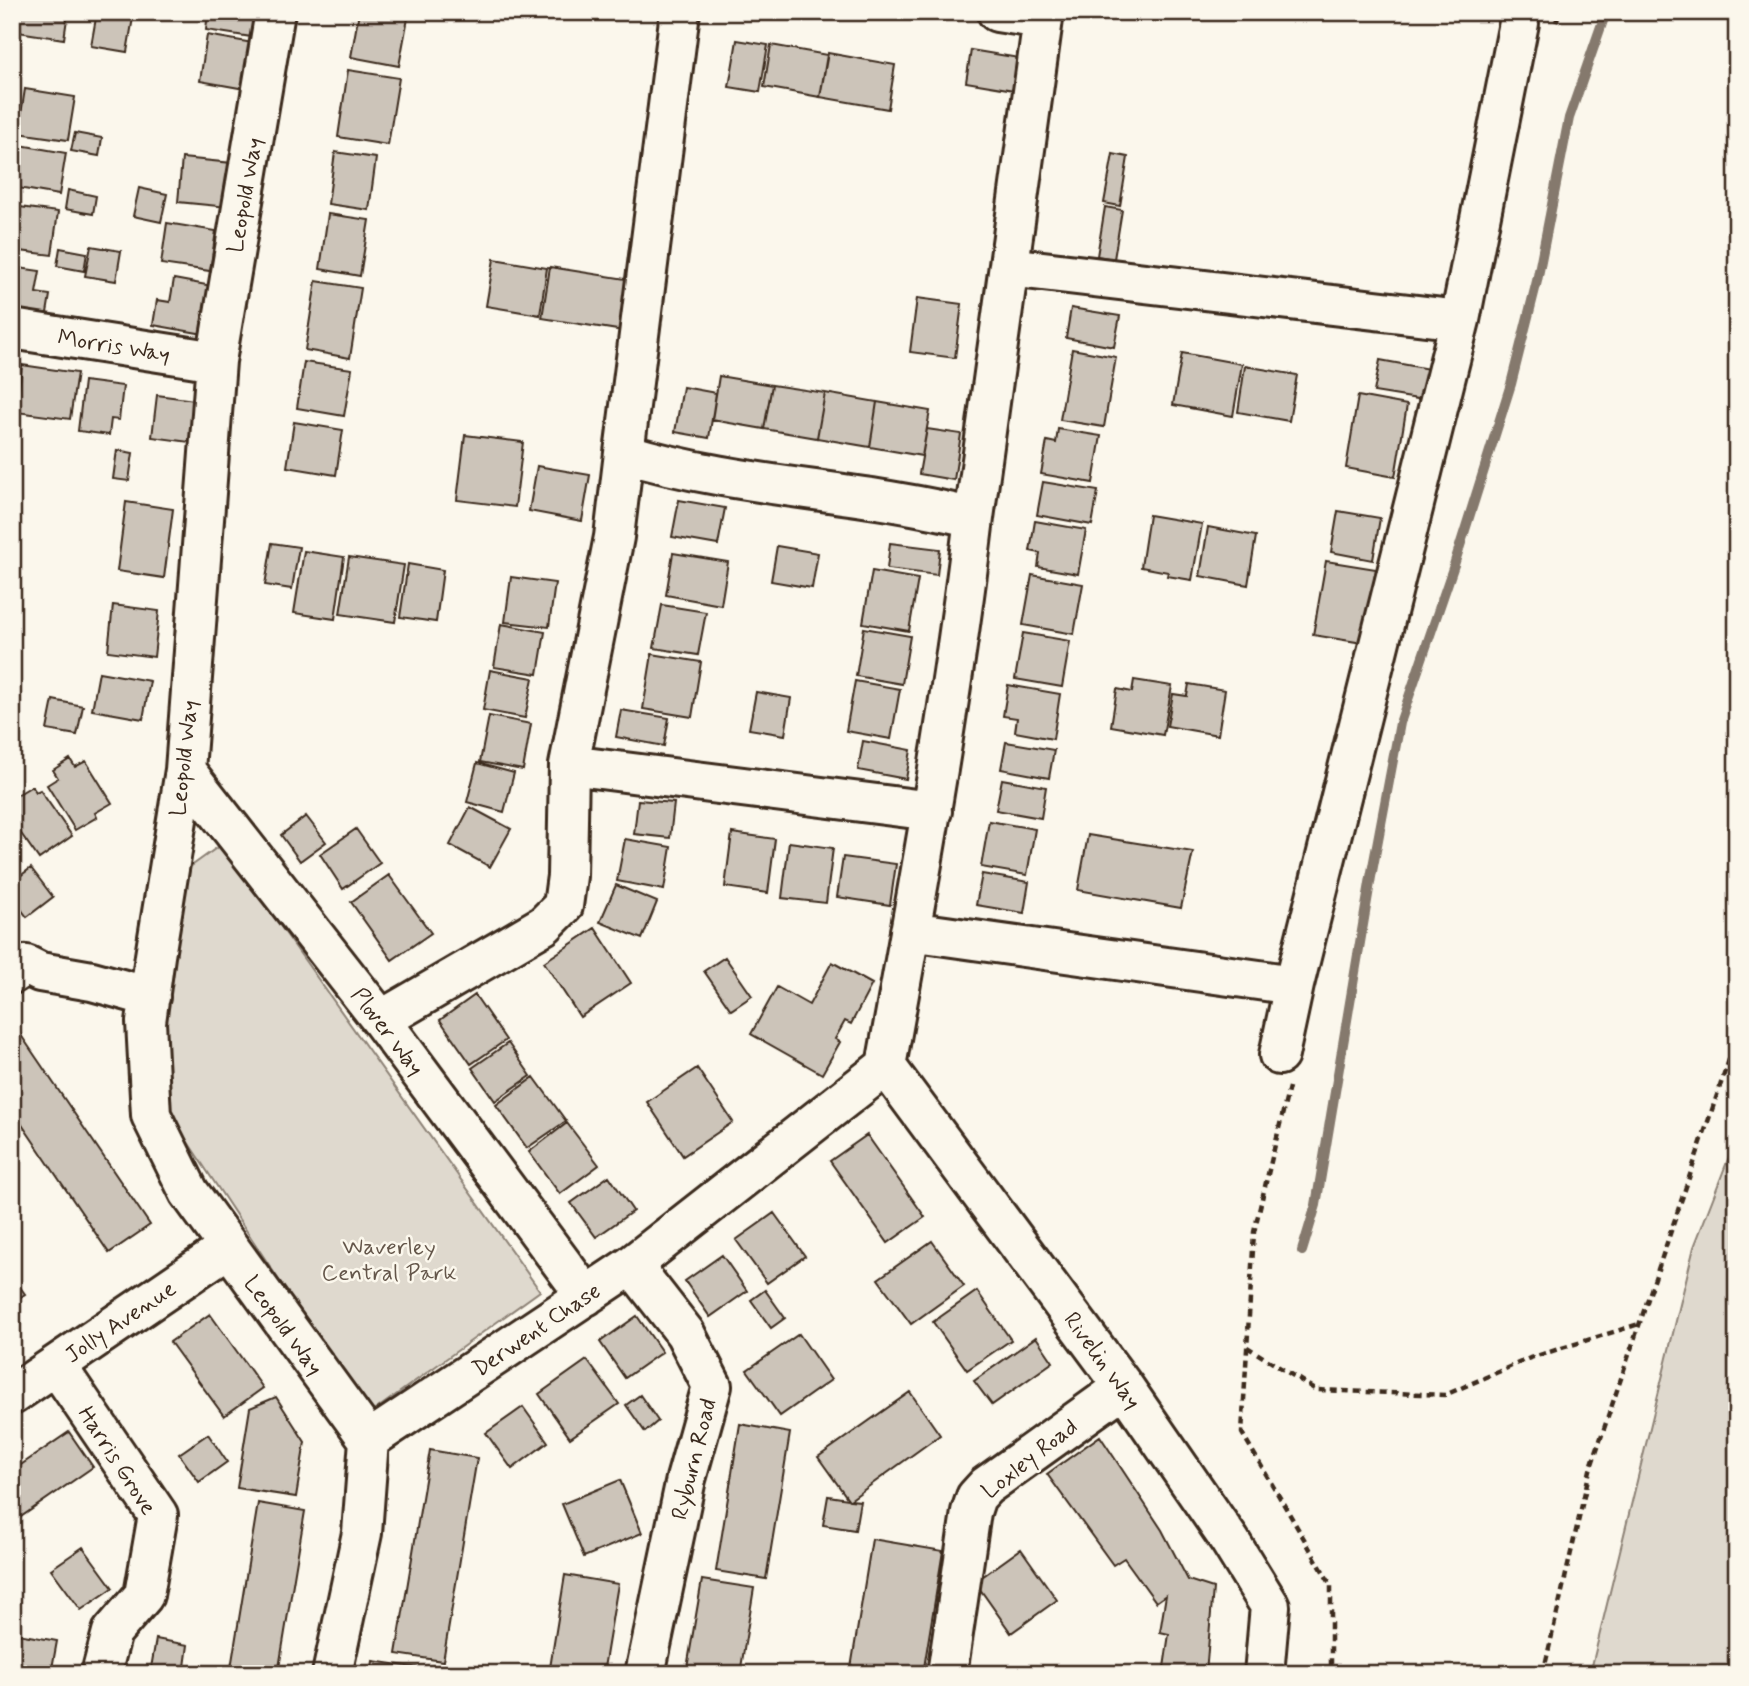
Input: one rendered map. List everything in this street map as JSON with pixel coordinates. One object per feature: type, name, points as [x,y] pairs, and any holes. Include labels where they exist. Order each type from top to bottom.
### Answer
[{"type":"street","name":"Leopold Way","points":[[275,12],[216,361],[185,770],[146,1022],[151,1115],[189,1192],[369,1440]]},
{"type":"street","points":[[381,1020],[544,925],[563,906],[567,876],[569,765],[614,537],[680,12]]},
{"type":"street","points":[[886,1066],[932,811],[960,630],[1044,16],[998,12]]},
{"type":"street","points":[[1285,1069],[1294,985],[1537,24]]},
{"type":"street","points":[[1009,267],[1460,320]]},
{"type":"street","name":"Morris Way","points":[[12,329],[216,361]]},
{"type":"street","points":[[624,453],[668,467],[922,505],[974,518]]},
{"type":"street","points":[[569,765],[932,811]]},
{"type":"street","name":"Plover Way","points":[[185,770],[381,1020],[586,1296]]},
{"type":"street","points":[[910,931],[1294,985]]},
{"type":"street","points":[[17,961],[40,972],[92,981],[150,997]]},
{"type":"street","name":"Derwent Chase","points":[[369,1440],[632,1265],[886,1066]]},
{"type":"street","name":"Rivelin Way","points":[[886,1066],[1124,1387],[1230,1541],[1270,1606],[1264,1674]]},
{"type":"street","name":"Jolly Avenue","points":[[12,1395],[228,1248]]},
{"type":"street","name":"Ryburn Road","points":[[632,1265],[685,1333],[712,1386],[686,1479],[645,1674]]},
{"type":"street","name":"Harris Grove","points":[[56,1365],[158,1515],[144,1595],[112,1632],[101,1674]]},
{"type":"street","name":"Loxley Road","points":[[947,1674],[971,1511],[976,1497],[986,1486],[1124,1387]]},
{"type":"street","points":[[332,1674],[362,1533],[369,1440]]},
{"type":"path","points":[[1537,24],[1560,12]]},
{"type":"path","points":[[1543,1674],[1590,1470],[1737,1036]]},
{"type":"path","points":[[1285,1069],[1254,1232],[1242,1433],[1331,1585],[1331,1674]]},
{"type":"path","points":[[1247,1346],[1316,1390],[1445,1395],[1530,1357],[1639,1324]]},
{"type":"green space","name":"Waverley Central Park","points":[[222,844],[540,1291],[368,1415],[170,1115],[162,1022],[179,875]]},
{"type":"green space","points":[[1737,1136],[1737,1674],[1590,1674],[1694,1247]]},
{"type":"building","points":[[21,12],[68,12],[64,39],[18,32]]},
{"type":"building","points":[[97,12],[134,12],[127,52],[91,46]]},
{"type":"building","points":[[208,12],[262,12],[258,38],[206,30]]},
{"type":"building","points":[[359,12],[378,12],[408,18],[399,66],[351,57]]},
{"type":"building","points":[[207,35],[253,43],[245,89],[200,81]]},
{"type":"building","points":[[737,40],[768,45],[760,92],[729,87]]},
{"type":"building","points":[[771,45],[827,55],[820,97],[764,87]]},
{"type":"building","points":[[971,50],[1019,58],[1014,90],[966,82]]},
{"type":"building","points":[[828,53],[895,65],[888,109],[820,97]]},
{"type":"building","points":[[348,70],[399,78],[388,145],[338,137]]},
{"type":"building","points":[[25,89],[75,97],[68,140],[18,133]]},
{"type":"building","points":[[75,133],[102,138],[99,156],[71,151]]},
{"type":"building","points":[[20,145],[66,153],[59,195],[12,187]]},
{"type":"building","points":[[335,152],[376,158],[369,210],[328,204]]},
{"type":"building","points":[[1113,154],[1128,157],[1120,206],[1104,203]]},
{"type":"building","points":[[182,158],[232,163],[228,207],[178,202]]},
{"type":"building","points":[[139,188],[167,194],[161,222],[133,216]]},
{"type":"building","points":[[68,190],[96,196],[93,214],[65,209]]},
{"type":"building","points":[[12,206],[58,212],[52,255],[12,250]]},
{"type":"building","points":[[1105,207],[1122,210],[1114,259],[1097,256]]},
{"type":"building","points":[[328,214],[369,220],[360,276],[320,269]]},
{"type":"building","points":[[167,223],[216,231],[210,271],[161,264]]},
{"type":"building","points":[[91,246],[121,251],[116,281],[85,276]]},
{"type":"building","points":[[60,248],[87,253],[84,271],[57,266]]},
{"type":"building","points":[[494,259],[547,268],[540,315],[486,306]]},
{"type":"building","points":[[12,267],[40,271],[36,293],[50,295],[46,319],[12,313]]},
{"type":"building","points":[[550,267],[632,280],[624,331],[542,318]]},
{"type":"building","points":[[174,279],[212,286],[204,334],[153,325],[157,300],[170,302]]},
{"type":"building","points":[[316,281],[361,288],[350,358],[305,350]]},
{"type":"building","points":[[917,298],[962,304],[955,358],[910,352]]},
{"type":"building","points":[[1071,308],[1120,316],[1114,347],[1066,338]]},
{"type":"building","points":[[1072,349],[1116,357],[1104,427],[1060,420]]},
{"type":"building","points":[[1182,353],[1242,364],[1233,416],[1173,405]]},
{"type":"building","points":[[1380,360],[1429,369],[1424,400],[1374,392]]},
{"type":"building","points":[[304,362],[352,369],[344,416],[297,408]]},
{"type":"building","points":[[22,365],[77,373],[70,419],[16,412]]},
{"type":"building","points":[[1245,366],[1297,375],[1289,421],[1238,412]]},
{"type":"building","points":[[719,376],[772,385],[764,429],[712,420]]},
{"type":"building","points":[[84,381],[123,386],[119,420],[111,419],[109,435],[78,431]]},
{"type":"building","points":[[772,385],[825,393],[817,438],[764,429]]},
{"type":"building","points":[[683,387],[716,393],[709,438],[675,432]]},
{"type":"building","points":[[825,393],[877,402],[870,447],[817,438]]},
{"type":"building","points":[[157,395],[195,400],[189,442],[152,437]]},
{"type":"building","points":[[1358,396],[1407,405],[1395,477],[1346,468]]},
{"type":"building","points":[[877,402],[930,411],[922,456],[870,447]]},
{"type":"building","points":[[294,422],[343,430],[336,475],[287,467]]},
{"type":"building","points":[[927,429],[961,434],[954,480],[919,474]]},
{"type":"building","points":[[1058,429],[1101,436],[1093,483],[1041,474],[1047,441],[1056,443]]},
{"type":"building","points":[[465,435],[523,442],[515,507],[457,500]]},
{"type":"building","points":[[117,450],[133,453],[129,481],[113,479]]},
{"type":"building","points":[[537,466],[590,475],[582,521],[529,511]]},
{"type":"building","points":[[1043,482],[1098,491],[1092,525],[1037,515]]},
{"type":"building","points":[[679,500],[725,508],[718,545],[672,537]]},
{"type":"building","points":[[126,502],[173,509],[164,578],[117,571]]},
{"type":"building","points":[[1338,511],[1380,518],[1373,560],[1331,552]]},
{"type":"building","points":[[1149,515],[1202,524],[1192,580],[1167,576],[1168,572],[1141,567]]},
{"type":"building","points":[[1035,521],[1086,530],[1078,574],[1038,567],[1040,553],[1030,551]]},
{"type":"building","points":[[1208,527],[1256,536],[1248,585],[1200,576]]},
{"type":"building","points":[[272,543],[299,547],[292,589],[265,585]]},
{"type":"building","points":[[890,543],[940,549],[937,575],[887,569]]},
{"type":"building","points":[[777,546],[818,553],[812,588],[771,581]]},
{"type":"building","points":[[304,551],[344,557],[335,619],[294,613]]},
{"type":"building","points":[[673,553],[728,562],[721,605],[666,595]]},
{"type":"building","points":[[349,557],[404,565],[395,622],[340,614]]},
{"type":"building","points":[[1326,561],[1376,569],[1363,643],[1313,635]]},
{"type":"building","points":[[408,564],[443,570],[436,622],[400,617]]},
{"type":"building","points":[[872,571],[918,579],[909,631],[863,623]]},
{"type":"building","points":[[1032,575],[1083,584],[1074,634],[1023,625]]},
{"type":"building","points":[[511,577],[555,583],[549,627],[505,622]]},
{"type":"building","points":[[113,605],[159,611],[154,657],[108,651]]},
{"type":"building","points":[[662,605],[706,612],[698,655],[654,648]]},
{"type":"building","points":[[501,624],[545,632],[538,674],[494,667]]},
{"type":"building","points":[[864,628],[910,636],[902,684],[856,676]]},
{"type":"building","points":[[1023,633],[1070,641],[1062,687],[1015,679]]},
{"type":"building","points":[[652,654],[701,662],[692,717],[643,709]]},
{"type":"building","points":[[490,670],[533,678],[525,718],[483,710]]},
{"type":"building","points":[[99,672],[150,681],[143,719],[92,710]]},
{"type":"building","points":[[1134,680],[1172,686],[1163,735],[1111,726],[1117,689],[1132,692]]},
{"type":"building","points":[[855,681],[900,689],[891,739],[846,731]]},
{"type":"building","points":[[1189,684],[1225,690],[1218,735],[1167,726],[1173,694],[1187,696]]},
{"type":"building","points":[[1008,685],[1060,694],[1053,739],[1015,732],[1017,718],[1003,716]]},
{"type":"building","points":[[756,692],[791,698],[785,735],[749,729]]},
{"type":"building","points":[[53,700],[83,706],[77,735],[47,730]]},
{"type":"building","points":[[621,710],[669,718],[664,746],[616,737]]},
{"type":"building","points":[[489,716],[531,724],[523,770],[480,762]]},
{"type":"building","points":[[863,741],[911,750],[906,779],[858,770]]},
{"type":"building","points":[[1006,742],[1054,750],[1049,778],[1001,769]]},
{"type":"building","points":[[70,759],[75,767],[86,761],[112,803],[95,813],[97,817],[75,830],[47,785],[58,778],[53,770]]},
{"type":"building","points":[[477,763],[514,773],[504,812],[467,802]]},
{"type":"building","points":[[1002,779],[1046,787],[1041,818],[996,810]]},
{"type":"building","points":[[32,786],[36,792],[40,790],[72,836],[39,859],[15,825],[12,827],[12,798]]},
{"type":"building","points":[[638,800],[674,803],[670,838],[634,834]]},
{"type":"building","points":[[470,807],[511,829],[490,867],[450,845]]},
{"type":"building","points":[[306,816],[326,842],[300,861],[281,835]]},
{"type":"building","points":[[989,821],[1035,829],[1027,875],[981,867]]},
{"type":"building","points":[[356,829],[380,863],[343,889],[320,854]]},
{"type":"building","points":[[732,833],[775,839],[768,893],[725,887]]},
{"type":"building","points":[[1088,835],[1193,852],[1181,908],[1078,890]]},
{"type":"building","points":[[625,839],[671,847],[664,890],[617,881]]},
{"type":"building","points":[[789,842],[833,848],[826,903],[782,898]]},
{"type":"building","points":[[843,857],[896,864],[890,905],[837,897]]},
{"type":"building","points":[[31,868],[53,897],[27,917],[12,897],[12,882]]},
{"type":"building","points":[[982,874],[1029,882],[1024,913],[976,905]]},
{"type":"building","points":[[389,875],[431,933],[392,960],[351,902]]},
{"type":"building","points":[[616,885],[657,902],[642,939],[600,922]]},
{"type":"building","points":[[595,928],[631,983],[580,1017],[544,962]]},
{"type":"building","points":[[725,957],[752,996],[731,1010],[704,971]]},
{"type":"building","points":[[832,962],[872,984],[851,1024],[845,1021],[835,1039],[840,1042],[822,1074],[751,1034],[777,987],[809,1005]]},
{"type":"building","points":[[475,995],[506,1040],[471,1064],[440,1020]]},
{"type":"building","points":[[12,1022],[150,1225],[109,1253],[12,1110]]},
{"type":"building","points":[[508,1043],[531,1076],[495,1101],[472,1068]]},
{"type":"building","points":[[697,1068],[733,1122],[683,1156],[647,1102]]},
{"type":"building","points":[[534,1077],[566,1121],[527,1148],[496,1105]]},
{"type":"building","points":[[567,1123],[599,1165],[560,1194],[529,1152]]},
{"type":"building","points":[[867,1135],[925,1217],[888,1243],[830,1161]]},
{"type":"building","points":[[609,1176],[633,1211],[596,1237],[571,1203]]},
{"type":"building","points":[[774,1213],[805,1256],[767,1283],[736,1240]]},
{"type":"building","points":[[932,1241],[964,1286],[911,1324],[878,1279]]},
{"type":"building","points":[[722,1255],[747,1291],[710,1317],[685,1281]]},
{"type":"building","points":[[12,1276],[25,1294],[12,1303]]},
{"type":"building","points":[[765,1290],[785,1318],[771,1328],[751,1300]]},
{"type":"building","points":[[977,1291],[1011,1340],[967,1370],[933,1322]]},
{"type":"building","points":[[210,1314],[263,1388],[224,1416],[170,1342]]},
{"type":"building","points":[[637,1316],[662,1352],[625,1378],[600,1342]]},
{"type":"building","points":[[799,1334],[831,1380],[780,1416],[747,1370]]},
{"type":"building","points":[[1036,1337],[1053,1362],[992,1405],[974,1381]]},
{"type":"building","points":[[587,1360],[619,1404],[570,1438],[539,1394]]},
{"type":"building","points":[[910,1392],[940,1435],[850,1500],[860,1501],[855,1530],[823,1525],[828,1496],[848,1499],[818,1457]]},
{"type":"building","points":[[640,1395],[658,1421],[645,1432],[626,1405]]},
{"type":"building","points":[[276,1397],[305,1442],[296,1497],[237,1488],[250,1408]]},
{"type":"building","points":[[523,1407],[548,1442],[512,1469],[486,1433]]},
{"type":"building","points":[[740,1424],[790,1433],[766,1579],[716,1571]]},
{"type":"building","points":[[69,1432],[93,1467],[12,1523],[12,1471]]},
{"type":"building","points":[[208,1434],[227,1462],[199,1482],[179,1454]]},
{"type":"building","points":[[1100,1436],[1162,1530],[1188,1580],[1213,1588],[1206,1674],[1163,1674],[1169,1634],[1160,1632],[1166,1595],[1156,1602],[1124,1558],[1113,1565],[1047,1474]]},
{"type":"building","points":[[430,1450],[477,1458],[443,1661],[396,1654]]},
{"type":"building","points":[[620,1480],[642,1533],[584,1557],[562,1504]]},
{"type":"building","points":[[258,1503],[305,1511],[278,1674],[230,1674]]},
{"type":"building","points":[[872,1539],[943,1551],[923,1674],[850,1674]]},
{"type":"building","points":[[83,1547],[113,1588],[81,1610],[51,1569]]},
{"type":"building","points":[[1021,1549],[1057,1600],[1011,1633],[975,1582]]},
{"type":"building","points":[[565,1575],[618,1584],[603,1674],[549,1674]]},
{"type":"building","points":[[702,1580],[754,1588],[740,1674],[686,1674]]},
{"type":"building","points":[[18,1634],[57,1641],[51,1674],[12,1674]]},
{"type":"building","points":[[156,1639],[188,1645],[184,1674],[150,1674]]},
{"type":"building","points":[[373,1661],[427,1669],[426,1674],[371,1674]]},
{"type":"waterway","points":[[1302,1251],[1316,1205],[1371,877],[1400,723],[1454,565],[1511,384],[1537,281],[1569,118],[1606,12]]}]
